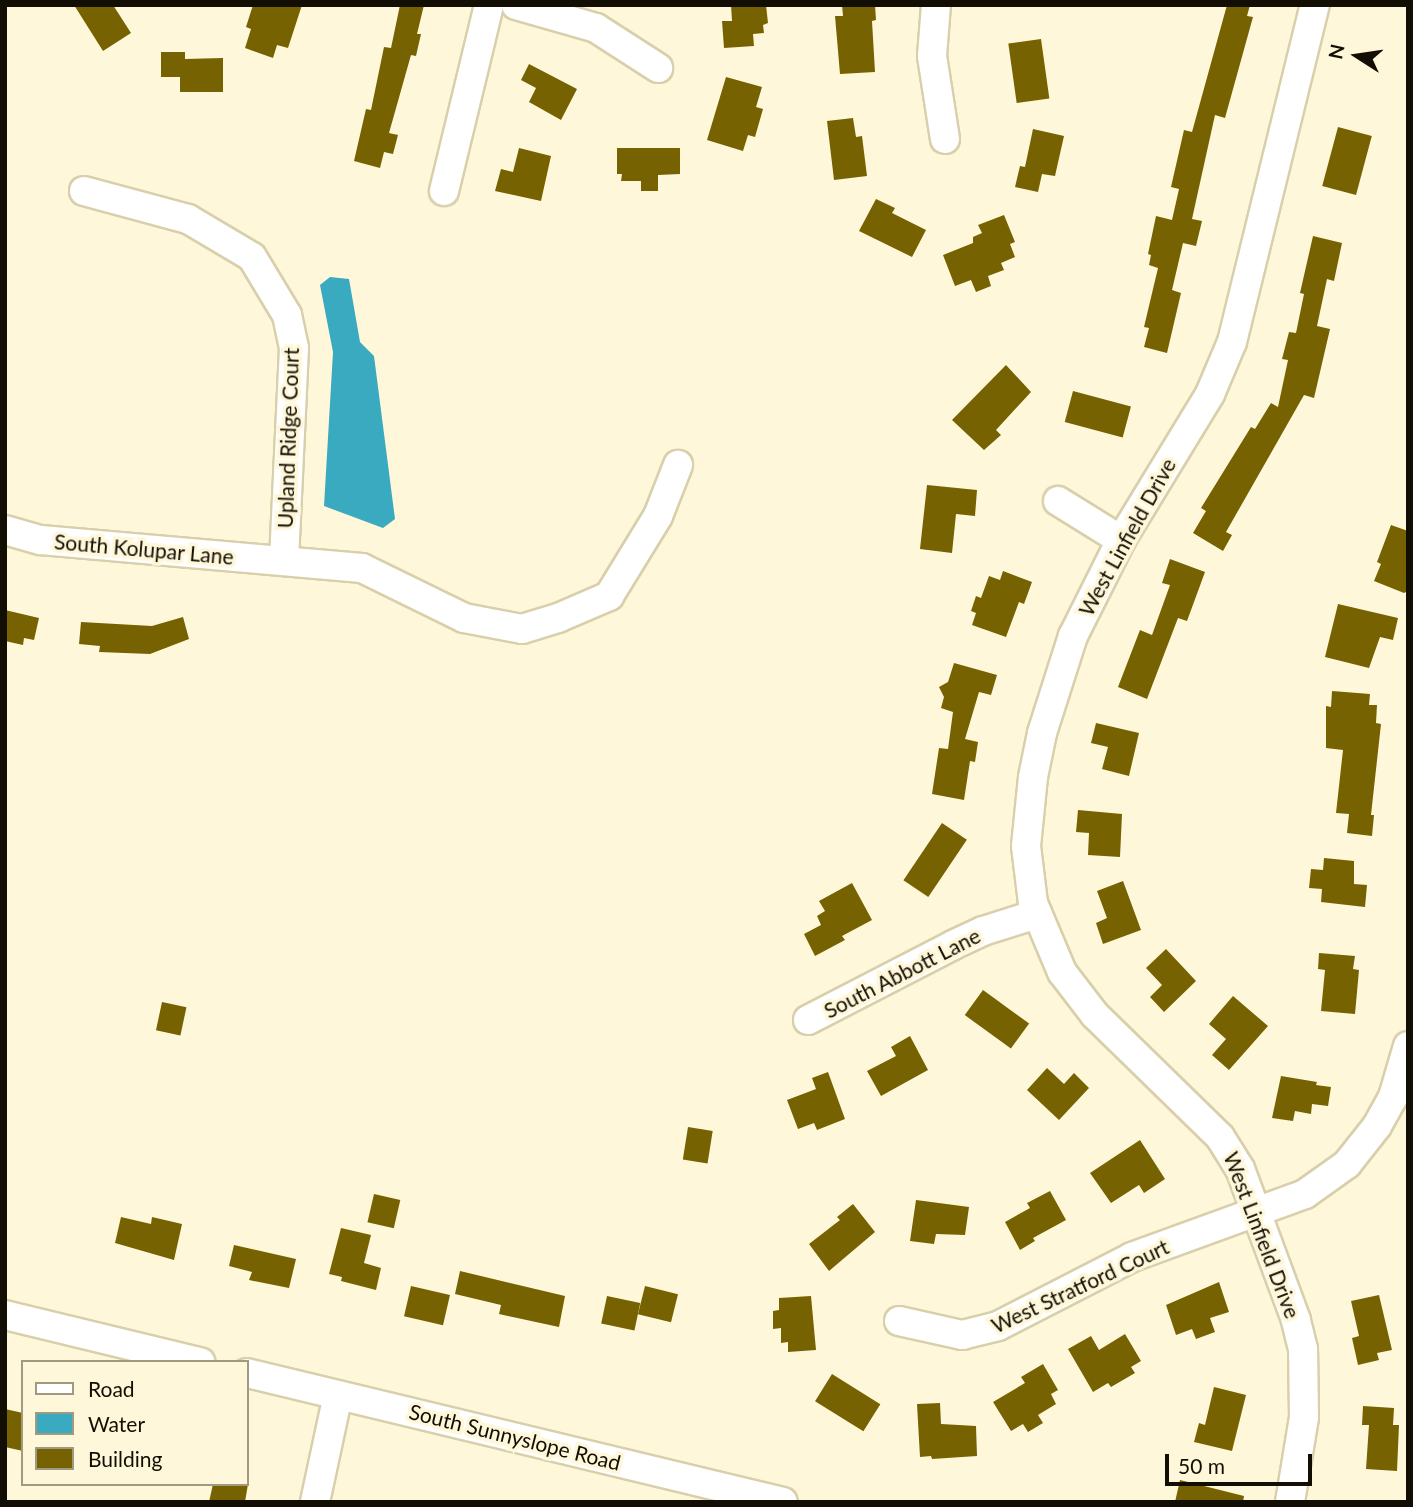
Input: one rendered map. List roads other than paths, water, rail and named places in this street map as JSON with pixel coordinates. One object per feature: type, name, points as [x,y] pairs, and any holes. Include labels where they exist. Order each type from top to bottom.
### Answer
[{"type":"street","points":[[444,191],[489,5]]},
{"type":"street","points":[[516,5],[596,28],[658,68]]},
{"type":"street","points":[[936,5],[932,55],[945,139]]},
{"type":"street","name":"West Linfield Drive","points":[[1290,1502],[1304,1417],[1303,1349],[1257,1213],[1230,1148],[1082,999],[1062,972],[1037,914],[1028,879],[1026,846],[1031,789],[1042,733],[1073,636],[1121,540],[1224,366],[1315,5]]},
{"type":"street","name":"Upland Ridge Court","points":[[85,191],[188,219],[253,257],[287,314],[294,348],[284,560]]},
{"type":"street","name":"South Kolupar Lane","points":[[5,530],[41,540],[362,568],[464,618],[522,629],[558,618],[610,596],[658,516],[678,465]]},
{"type":"street","points":[[1058,501],[1121,540]]},
{"type":"street","name":"South Abbott Lane","points":[[808,1020],[963,940],[1037,914]]},
{"type":"street","name":"West Stratford Court","points":[[899,1321],[948,1334],[978,1332],[998,1326],[1132,1257],[1305,1194],[1347,1164],[1377,1126],[1393,1097],[1408,1046]]},
{"type":"street","points":[[5,1315],[192,1360]]},
{"type":"street","name":"South Sunnyslope Road","points":[[248,1373],[783,1502]]},
{"type":"street","points":[[315,1502],[338,1395]]},
{"type":"water","points":[[330,277],[349,279],[360,342],[374,356],[395,519],[383,528],[324,506],[333,352],[320,285]]}]
